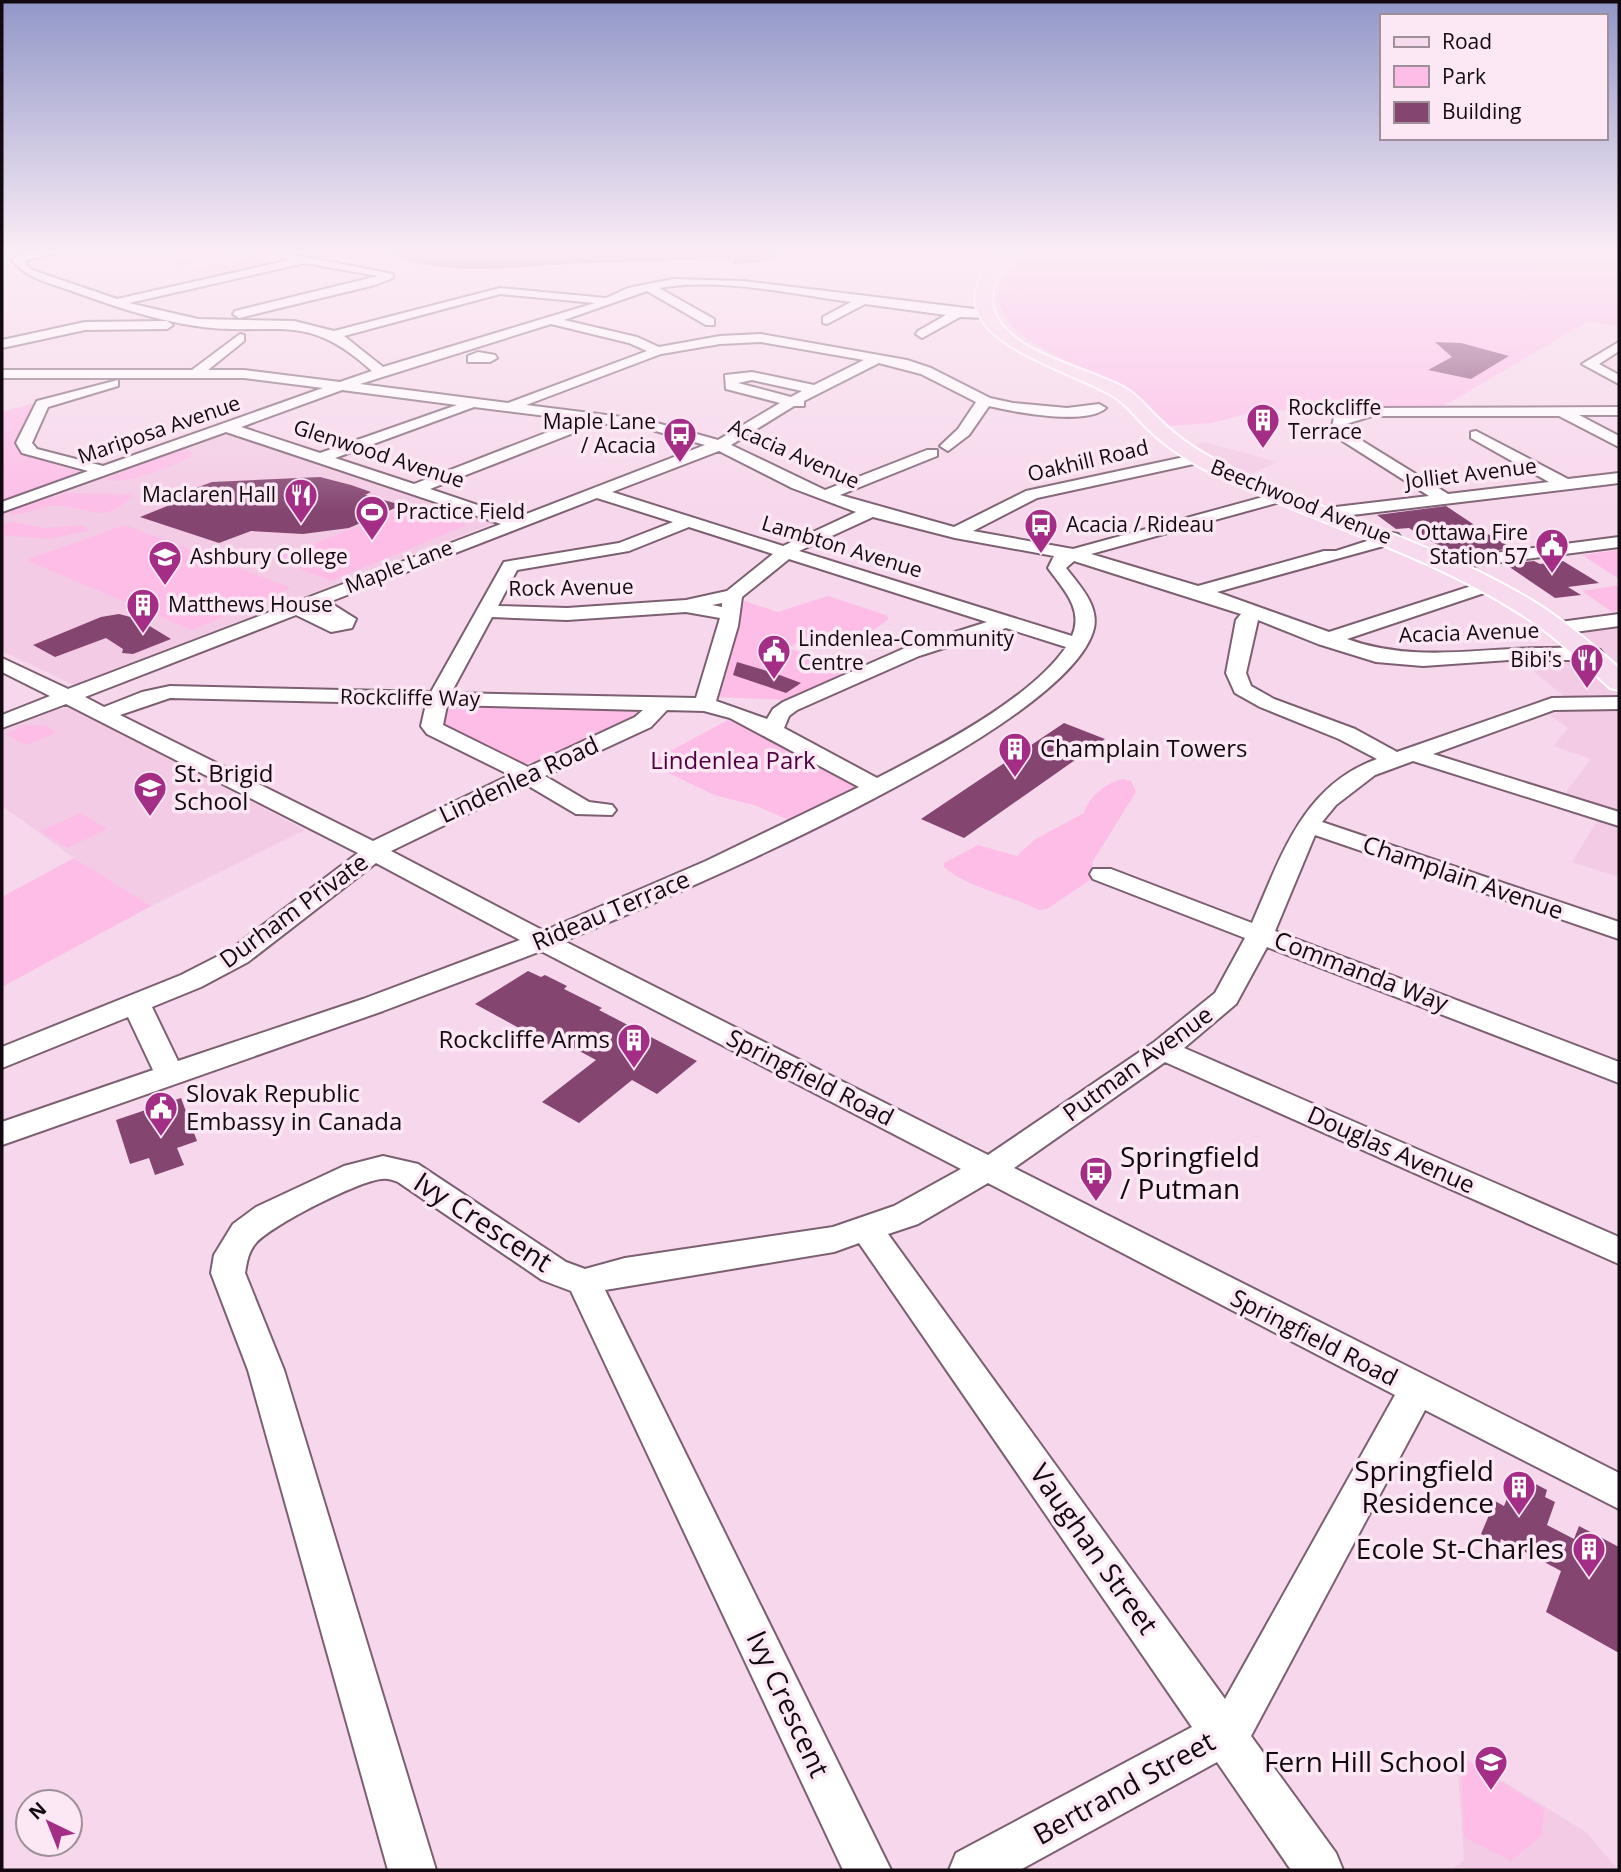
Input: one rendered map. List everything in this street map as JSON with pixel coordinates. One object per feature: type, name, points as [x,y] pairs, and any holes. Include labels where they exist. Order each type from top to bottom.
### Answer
[{"type":"main road","name":"Beechwood Avenue","points":[[1009,338],[1100,382],[1131,401],[1163,434],[1198,458],[1391,538],[1490,585],[1560,628],[1593,654],[1619,682]]},
{"type":"street","points":[[2,344],[28,338]]},
{"type":"street","points":[[197,372],[240,338]]},
{"type":"street","points":[[342,338],[381,372]]},
{"type":"street","name":"Mariposa Avenue","points":[[2,507],[381,372],[491,338]]},
{"type":"street","points":[[625,338],[657,351]]},
{"type":"street","points":[[508,407],[657,351],[735,338]]},
{"type":"street","points":[[763,338],[879,358],[926,370],[986,401],[1038,411],[1067,412],[1099,408]]},
{"type":"street","points":[[1619,346],[1589,364],[1619,380]]},
{"type":"street","points":[[453,350],[476,357]]},
{"type":"street","name":"Maple Lane","points":[[2,722],[720,444],[792,402],[879,358]]},
{"type":"street","name":"Acacia Avenue","points":[[2,374],[197,372],[251,375],[341,388],[599,417],[665,429],[720,444],[824,496],[870,512],[955,533],[1070,554],[1198,592],[1325,640],[1376,656],[1407,660],[1508,654],[1593,654]]},
{"type":"street","points":[[106,471],[32,452],[24,443],[42,404],[145,373]]},
{"type":"street","points":[[816,390],[752,376],[730,378],[731,386],[792,402],[820,405],[828,402]]},
{"type":"street","points":[[948,446],[964,432],[978,407],[986,401]]},
{"type":"street","points":[[318,459],[476,403]]},
{"type":"street","points":[[1559,411],[1619,442]]},
{"type":"street","points":[[1444,498],[1346,437],[1338,429],[1339,421],[1352,415],[1371,412],[1619,411]]},
{"type":"street","points":[[414,490],[599,417]]},
{"type":"street","name":"Glenwood Avenue","points":[[229,428],[515,523]]},
{"type":"street","points":[[1476,435],[1565,484]]},
{"type":"street","points":[[824,496],[932,453]]},
{"type":"street","name":"Oakhill Road","points":[[955,533],[1032,494],[1198,458]]},
{"type":"street","name":"Jolliet Avenue","points":[[1327,513],[1619,478]]},
{"type":"street","name":"Lambton Avenue","points":[[595,492],[1077,644]]},
{"type":"street","points":[[1070,554],[1285,496]]},
{"type":"street","points":[[711,706],[730,604],[785,553],[870,512]]},
{"type":"street","points":[[510,566],[641,544],[663,536],[686,522]]},
{"type":"street","points":[[1198,592],[1391,538]]},
{"type":"street","points":[[1448,565],[1619,542]]},
{"type":"street","points":[[461,543],[504,560],[510,566]]},
{"type":"street","name":"Rideau Terrace","points":[[2,1134],[350,1013],[545,941],[745,854],[878,788],[955,746],[1015,705],[1060,667],[1083,632],[1084,611],[1076,592],[1056,565],[1070,554]]},
{"type":"street","points":[[510,566],[439,698],[432,726],[527,775],[584,809],[604,810]]},
{"type":"street","points":[[1325,640],[1490,585]]},
{"type":"street","name":"Rock Avenue","points":[[490,603],[567,614],[730,604]]},
{"type":"street","points":[[1254,613],[1246,620],[1236,673],[1242,689],[1267,703],[1406,757],[1427,760],[1619,819]]},
{"type":"street","points":[[1560,628],[1619,620]]},
{"type":"street","points":[[773,728],[780,713],[790,706],[912,652],[1005,622]]},
{"type":"street","name":"Springfield Road","points":[[2,664],[375,852],[1416,1391],[1619,1492]]},
{"type":"street","name":"Rockcliffe Way","points":[[104,714],[149,696],[170,692],[711,706],[753,702],[790,706]]},
{"type":"street","name":"Putman Avenue","points":[[585,1282],[625,1271],[834,1239],[906,1215],[1014,1154],[1163,1050],[1226,998],[1261,933],[1307,825],[1328,800],[1367,770],[1552,704],[1619,703]]},
{"type":"street","name":"Lindenlea Road","points":[[375,852],[390,840],[643,722],[660,705]]},
{"type":"street","name":"Rockcliffe Way","points":[[711,706],[773,728],[788,740],[878,788]]},
{"type":"street","name":"Champlain Avenue","points":[[1307,825],[1619,931]]},
{"type":"street","name":"Durham Private","points":[[2,1058],[191,981],[239,956],[375,852]]},
{"type":"street","name":"Commanda Way","points":[[1102,874],[1619,1073]]},
{"type":"street","points":[[136,1004],[170,1074]]},
{"type":"street","name":"Douglas Avenue","points":[[1163,1050],[1619,1251]]},
{"type":"street","name":"Ivy Crescent","points":[[412,1870],[267,1370],[228,1273],[231,1255],[245,1233],[268,1216],[355,1174],[383,1167],[407,1172],[554,1271],[585,1282],[593,1306],[613,1338],[867,1870]]},
{"type":"street","name":"Vaughan Street","points":[[867,1229],[1319,1870]]},
{"type":"street","name":"Bertrand Street","points":[[973,1870],[1224,1734],[1241,1714],[1416,1391]]},
{"type":"shaded area","name":"Ashbury College","points":[[225,433],[497,522],[74,685],[2,651],[2,511]]},
{"type":"shaded area","points":[[1203,442],[1277,462],[1248,475],[1191,447]]},
{"type":"shaded area","points":[[1619,626],[1619,877],[1572,862],[1604,810],[1562,797],[1591,759],[1554,746],[1568,728],[1550,715],[1578,707],[1505,649],[1562,647],[1582,631]]},
{"type":"shaded area","name":"St. Brigid School","points":[[70,708],[305,830],[151,906],[74,858],[2,806],[2,729],[57,709]]},
{"type":"shaded area","name":"Fern Hill School","points":[[1457,1753],[1586,1832],[1618,1870],[1450,1870],[1464,1860]]},
{"type":"green space","points":[[1026,338],[1559,338],[1442,407],[1354,407],[1253,412],[1212,423],[1169,426],[1131,392]]},
{"type":"green space","points":[[34,403],[23,427],[22,451],[56,465],[86,473],[2,502],[2,412]]},
{"type":"green space","points":[[185,449],[193,453],[189,458],[159,470],[123,480],[105,479],[170,452]]},
{"type":"green space","points":[[66,493],[132,496],[122,505],[104,513],[54,506],[22,514],[10,514],[12,510]]},
{"type":"green space","name":"Practice Field","points":[[410,506],[467,525],[331,581],[274,559]]},
{"type":"green space","points":[[12,522],[45,528],[82,525],[90,530],[50,539],[2,535],[2,524]]},
{"type":"green space","points":[[125,525],[291,588],[192,630],[26,560]]},
{"type":"green space","points":[[1619,550],[1619,579],[1582,555]]},
{"type":"green space","points":[[1619,585],[1619,611],[1612,612],[1582,591]]},
{"type":"green space","name":"Lindenlea Park","points":[[828,596],[886,615],[889,619],[875,629],[837,644],[809,635],[788,648],[849,670],[787,700],[717,697],[744,601],[778,612]]},
{"type":"green space","name":"Lindenlea Park","points":[[463,701],[632,707],[641,717],[547,760],[520,764],[440,726],[438,715],[448,705]]},
{"type":"green space","name":"Lindenlea Park","points":[[728,720],[765,733],[773,741],[854,783],[854,790],[791,821],[754,805],[714,795],[648,763]]},
{"type":"green space","points":[[26,725],[45,725],[56,733],[26,745],[6,734]]},
{"type":"green space","points":[[1123,779],[1131,781],[1136,792],[1093,861],[1090,880],[1047,909],[1039,910],[978,886],[944,867],[944,863],[978,845],[1017,856],[1034,840],[1084,813],[1099,791]]},
{"type":"green space","points":[[81,813],[107,829],[67,848],[40,831]]},
{"type":"green space","points":[[74,858],[151,906],[2,987],[2,897]]},
{"type":"green space","points":[[1461,1757],[1544,1809],[1542,1835],[1511,1861],[1464,1837]]},
{"type":"building","points":[[1435,342],[1461,343],[1509,356],[1471,379],[1428,370],[1452,357]]},
{"type":"building","name":"Ashbury College","points":[[320,477],[371,492],[365,495],[402,505],[349,528],[303,534],[251,531],[219,543],[140,517],[187,498],[177,495],[212,482]]},
{"type":"building","points":[[1446,506],[1513,548],[1485,552],[1479,548],[1446,550],[1409,528],[1396,529],[1377,515]]},
{"type":"building","name":"Ottawa Fire Station 57","points":[[1534,561],[1540,564],[1563,561],[1599,583],[1568,587],[1581,595],[1555,598],[1505,564]]},
{"type":"building","name":"Matthews House","points":[[119,614],[138,619],[171,639],[133,654],[122,653],[123,649],[106,638],[55,657],[33,645],[101,617]]},
{"type":"building","name":"Lindenlea-Community Centre","points":[[737,662],[801,683],[786,693],[733,675]]},
{"type":"building","name":"Champlain Towers","points":[[1064,723],[1105,739],[964,838],[921,819]]},
{"type":"building","points":[[528,971],[541,977],[545,975],[567,986],[564,989],[602,1008],[599,1010],[697,1061],[657,1094],[632,1080],[579,1123],[542,1102],[596,1060],[559,1040],[552,1046],[475,1004]]},
{"type":"building","name":"Slovak Republic Embassy in Canada","points":[[181,1098],[197,1141],[177,1148],[184,1165],[155,1175],[149,1158],[130,1164],[116,1120]]},
{"type":"building","points":[[1526,1479],[1547,1490],[1545,1497],[1555,1502],[1547,1525],[1574,1539],[1579,1526],[1619,1547],[1619,1653],[1546,1612],[1561,1571],[1501,1539],[1500,1543],[1481,1534],[1495,1501],[1504,1506],[1514,1481],[1523,1486]]},
{"type":"place","name":"Rockcliffe Terrace","points":[[1263,450]]},
{"type":"place","name":"Maple Lane / Acacia","points":[[680,464]]},
{"type":"place","name":"Maclaren Hall","points":[[301,525]]},
{"type":"place","name":"Practice Field","points":[[372,542]]},
{"type":"place","name":"Acacia / Rideau","points":[[1041,555]]},
{"type":"place","name":"Ottawa Fire Station 57","points":[[1552,575]]},
{"type":"place","name":"Ashbury College","points":[[165,587]]},
{"type":"place","name":"Matthews House","points":[[143,635]]},
{"type":"place","name":"Lindenlea-Community Centre","points":[[774,681]]},
{"type":"place","name":"Bibi's","points":[[1587,690]]},
{"type":"place","name":"Champlain Towers","points":[[1015,779]]},
{"type":"place","name":"St. Brigid School","points":[[150,818]]},
{"type":"place","name":"Rockcliffe Arms","points":[[634,1070]]},
{"type":"place","name":"Slovak Republic Embassy in Canada","points":[[161,1138]]},
{"type":"place","name":"Springfield / Putman","points":[[1096,1203]]},
{"type":"place","name":"Springfield Residence","points":[[1519,1517]]},
{"type":"place","name":"Ecole St-Charles","points":[[1589,1579]]},
{"type":"place","name":"Fern Hill School","points":[[1491,1792]]}]
